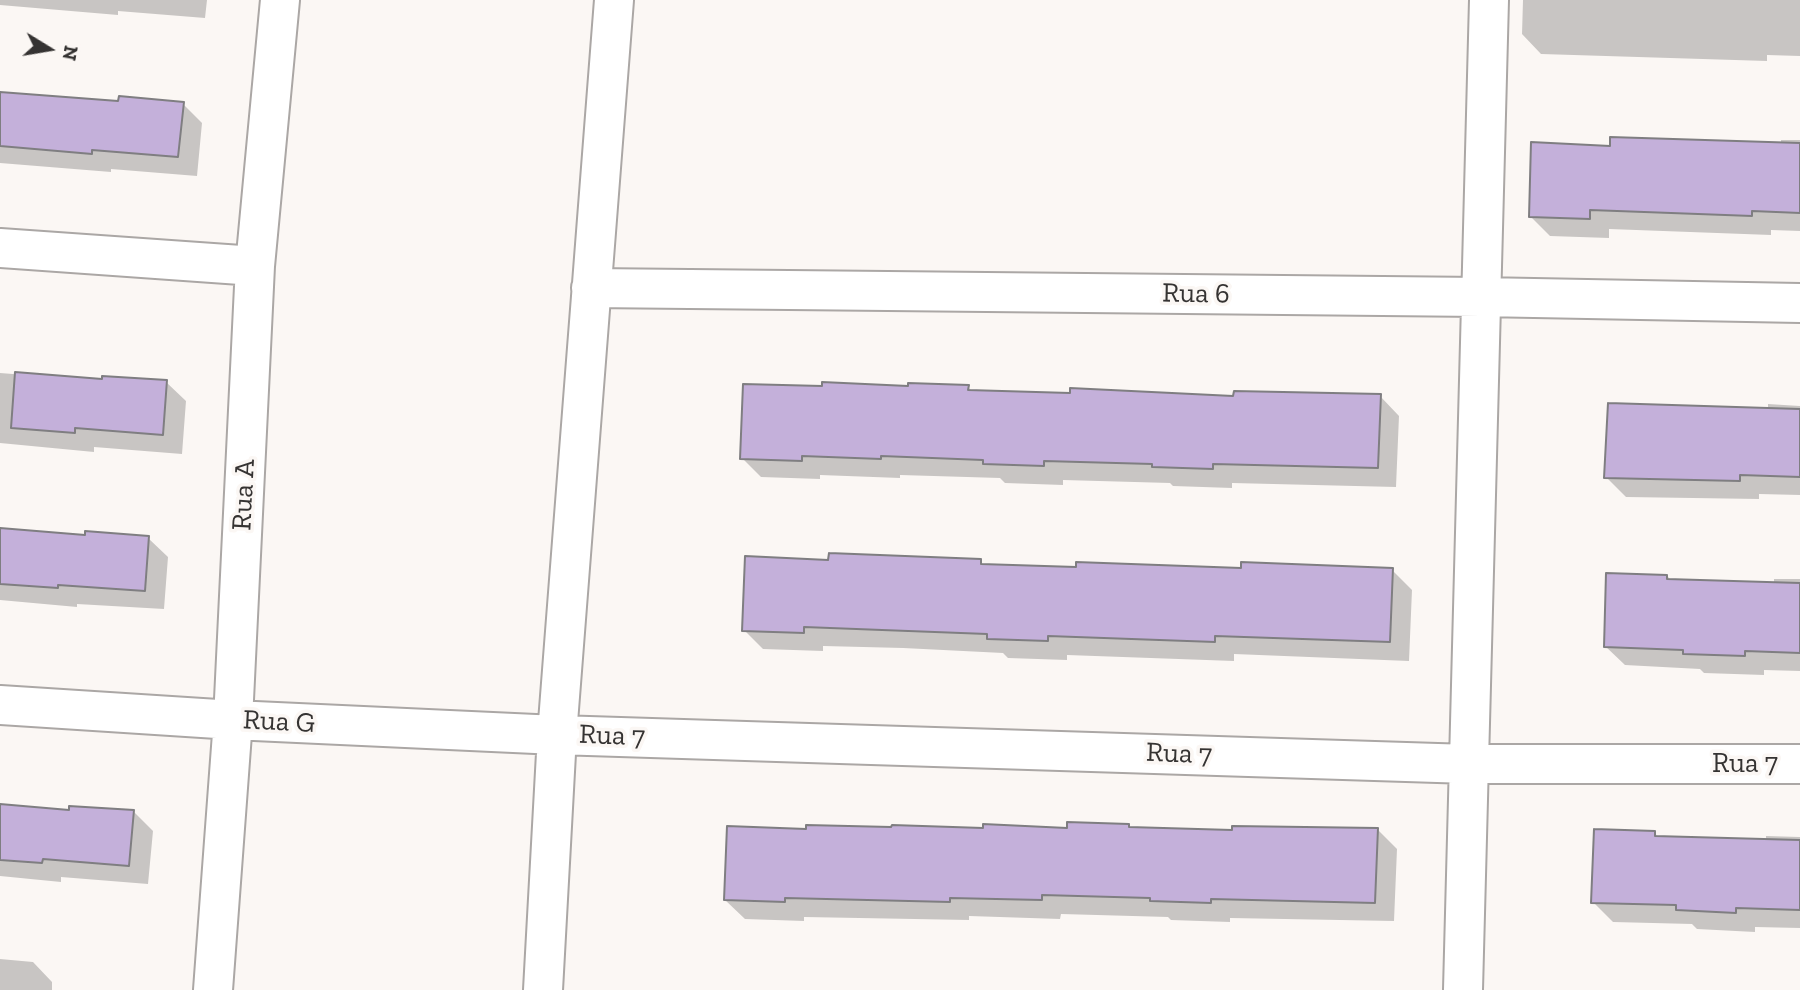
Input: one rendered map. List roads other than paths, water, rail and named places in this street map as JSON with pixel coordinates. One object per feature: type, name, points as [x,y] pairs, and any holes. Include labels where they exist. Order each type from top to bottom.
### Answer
[{"type":"street","name":"Rua A","points":[[213,990],[233,720],[255,265],[280,0]]},
{"type":"street","points":[[543,990],[557,734],[614,0]]},
{"type":"street","points":[[1463,990],[1489,0]]},
{"type":"street","points":[[0,247],[255,265]]},
{"type":"street","name":"Rua 6","points":[[591,288],[1800,303]]},
{"type":"street","name":"Rua G","points":[[0,705],[233,720],[557,734]]},
{"type":"street","name":"Rua 7","points":[[557,734],[1469,764],[1800,764]]}]
